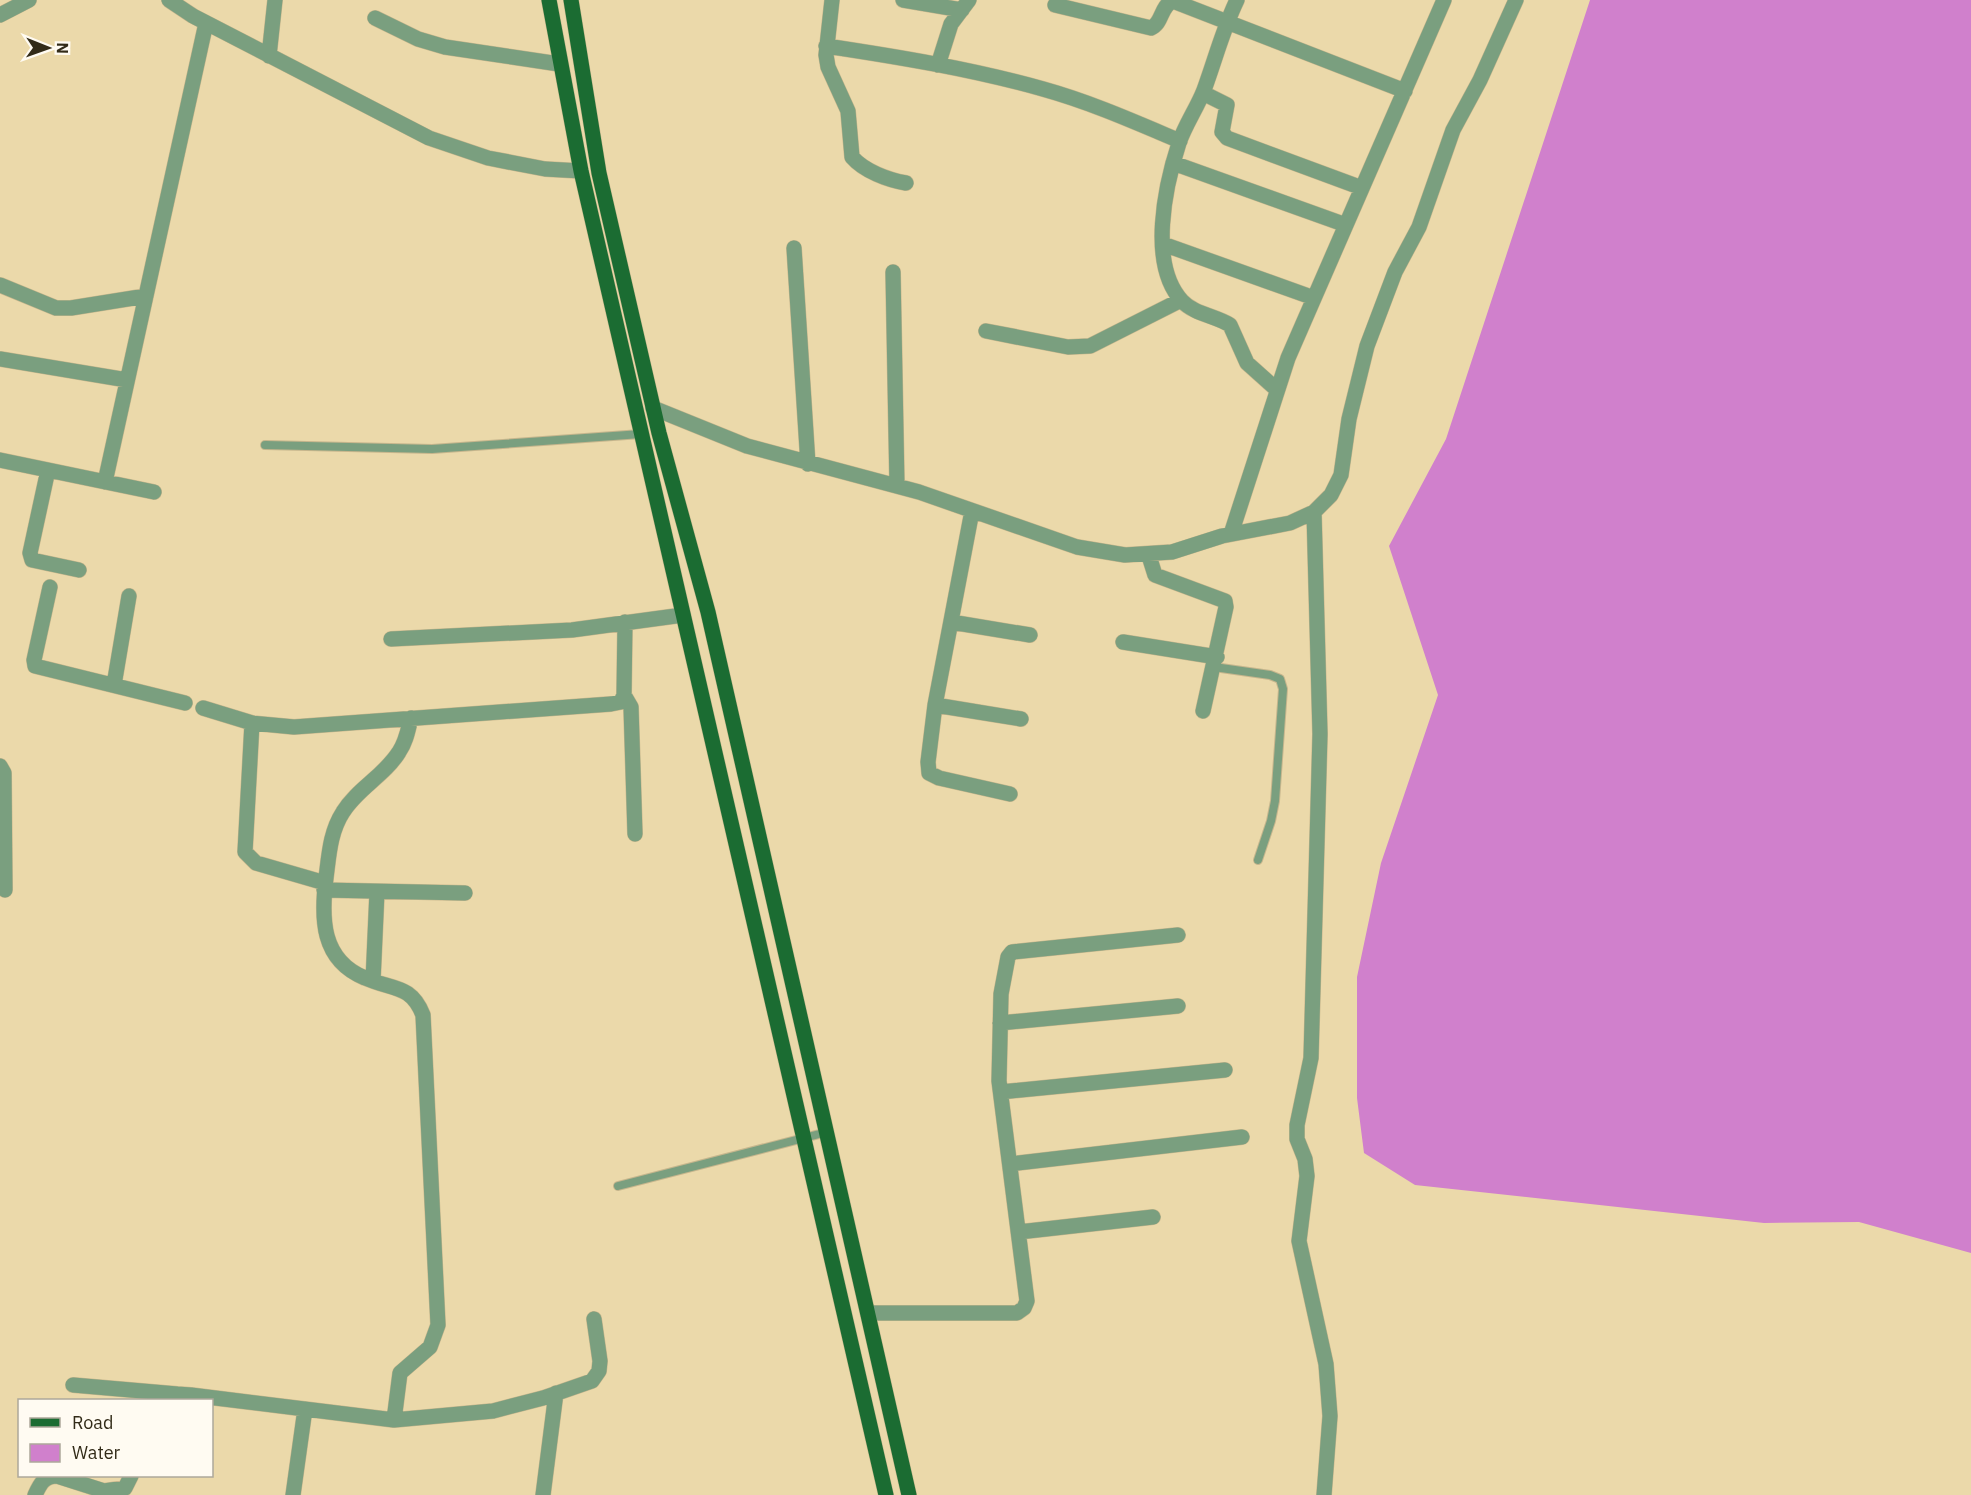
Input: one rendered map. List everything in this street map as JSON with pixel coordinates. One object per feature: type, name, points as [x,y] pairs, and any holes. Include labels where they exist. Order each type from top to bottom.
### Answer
[{"type":"main road","points":[[549,0],[580,171],[886,1495]]},
{"type":"main road","points":[[572,0],[599,173],[653,408],[708,612],[909,1495]]},
{"type":"street","points":[[0,15],[29,0]]},
{"type":"street","points":[[169,0],[187,6],[206,23],[429,138],[488,158],[545,169],[580,171]]},
{"type":"street","points":[[269,56],[275,0]]},
{"type":"street","points":[[831,0],[826,45],[828,67],[848,111],[852,157],[864,167],[891,181],[906,183]]},
{"type":"street","points":[[903,0],[965,5]]},
{"type":"street","points":[[1236,0],[1203,93],[1180,141],[1173,163],[1162,218],[1163,257],[1173,290],[1181,300],[1192,308],[1230,325],[1247,363],[1276,389]]},
{"type":"street","points":[[1231,534],[1276,389],[1444,0]]},
{"type":"street","points":[[653,408],[747,446],[897,486],[1077,547],[1125,555],[1149,556],[1172,552],[1231,534],[1290,523],[1314,512],[1331,495],[1341,475],[1349,419],[1367,346],[1395,272],[1419,227],[1453,130],[1480,80],[1516,0]]},
{"type":"street","points":[[1054,5],[1151,28],[1157,25],[1165,5],[1173,1],[1405,91]]},
{"type":"street","points":[[938,65],[951,24],[965,5]]},
{"type":"street","points":[[375,18],[418,39],[445,47],[559,64]]},
{"type":"street","points":[[105,482],[206,23]]},
{"type":"street","points":[[826,45],[938,65],[1042,89],[1089,104],[1180,141]]},
{"type":"street","points":[[1203,93],[1227,105],[1222,132],[1227,138],[1362,188]]},
{"type":"street","points":[[1173,163],[1346,225]]},
{"type":"street","points":[[1163,244],[1314,298]]},
{"type":"street","points":[[794,248],[808,464]]},
{"type":"street","points":[[893,272],[897,486]]},
{"type":"street","points":[[0,285],[56,308],[71,308],[146,296]]},
{"type":"street","points":[[986,332],[1068,347],[1090,346],[1181,300]]},
{"type":"street","points":[[0,359],[128,380]]},
{"type":"street","points":[[0,460],[154,492]]},
{"type":"street","points":[[48,470],[30,553],[32,560],[79,570]]},
{"type":"street","points":[[972,511],[935,705],[928,762],[929,773],[939,778],[1010,794]]},
{"type":"street","points":[[1314,512],[1320,758],[1311,1058],[1297,1125],[1297,1139],[1305,1159],[1307,1176],[1299,1241],[1326,1364],[1330,1416],[1324,1495]]},
{"type":"street","points":[[1149,556],[1155,575],[1225,601],[1226,607],[1216,662],[1203,711]]},
{"type":"street","points":[[50,587],[34,660],[35,666],[185,703]]},
{"type":"street","points":[[114,685],[129,596]]},
{"type":"street","points":[[391,639],[572,630],[683,615]]},
{"type":"street","points":[[203,708],[252,723],[294,727],[612,704],[621,702],[624,695],[626,622]]},
{"type":"street","points":[[951,622],[1030,635]]},
{"type":"street","points":[[1123,642],[1216,662]]},
{"type":"street","points":[[624,695],[631,706],[635,834]]},
{"type":"street","points":[[935,705],[1021,719]]},
{"type":"street","points":[[394,1420],[400,1373],[430,1347],[438,1325],[423,1015],[417,999],[408,992],[363,978],[339,961],[328,946],[324,931],[325,887],[332,837],[343,811],[398,754],[406,740],[411,718]]},
{"type":"street","points":[[252,723],[245,852],[256,863],[325,887],[377,892],[465,893]]},
{"type":"street","points":[[0,766],[4,773],[5,890]]},
{"type":"street","points":[[373,981],[377,892]]},
{"type":"street","points":[[868,1313],[1017,1313],[1024,1308],[1027,1301],[1000,1092],[1001,994],[1008,957],[1012,952],[1178,935]]},
{"type":"street","points":[[1000,1023],[1178,1006]]},
{"type":"street","points":[[1000,1092],[1225,1070]]},
{"type":"street","points":[[1010,1164],[1242,1137]]},
{"type":"street","points":[[1019,1232],[1153,1216]]},
{"type":"street","points":[[213,1401],[394,1420],[493,1411],[592,1381],[599,1371],[594,1319]]},
{"type":"street","points":[[73,1385],[194,1399]]},
{"type":"street","points":[[543,1495],[556,1393]]},
{"type":"street","points":[[293,1495],[305,1409]]},
{"type":"street","points":[[35,1495],[41,1482],[48,1477]]},
{"type":"street","points":[[61,1477],[114,1491],[125,1488],[130,1477]]},
{"type":"lane","points":[[265,445],[432,449],[641,434]]},
{"type":"lane","points":[[1216,662],[1280,679],[1283,689],[1275,801],[1258,860]]},
{"type":"lane","points":[[618,1186],[827,1132]]},
{"type":"water","points":[[1590,0],[1971,0],[1971,1253],[1859,1222],[1764,1223],[1415,1185],[1364,1153],[1357,1098],[1357,977],[1381,863],[1438,695],[1389,546],[1446,439]]}]
